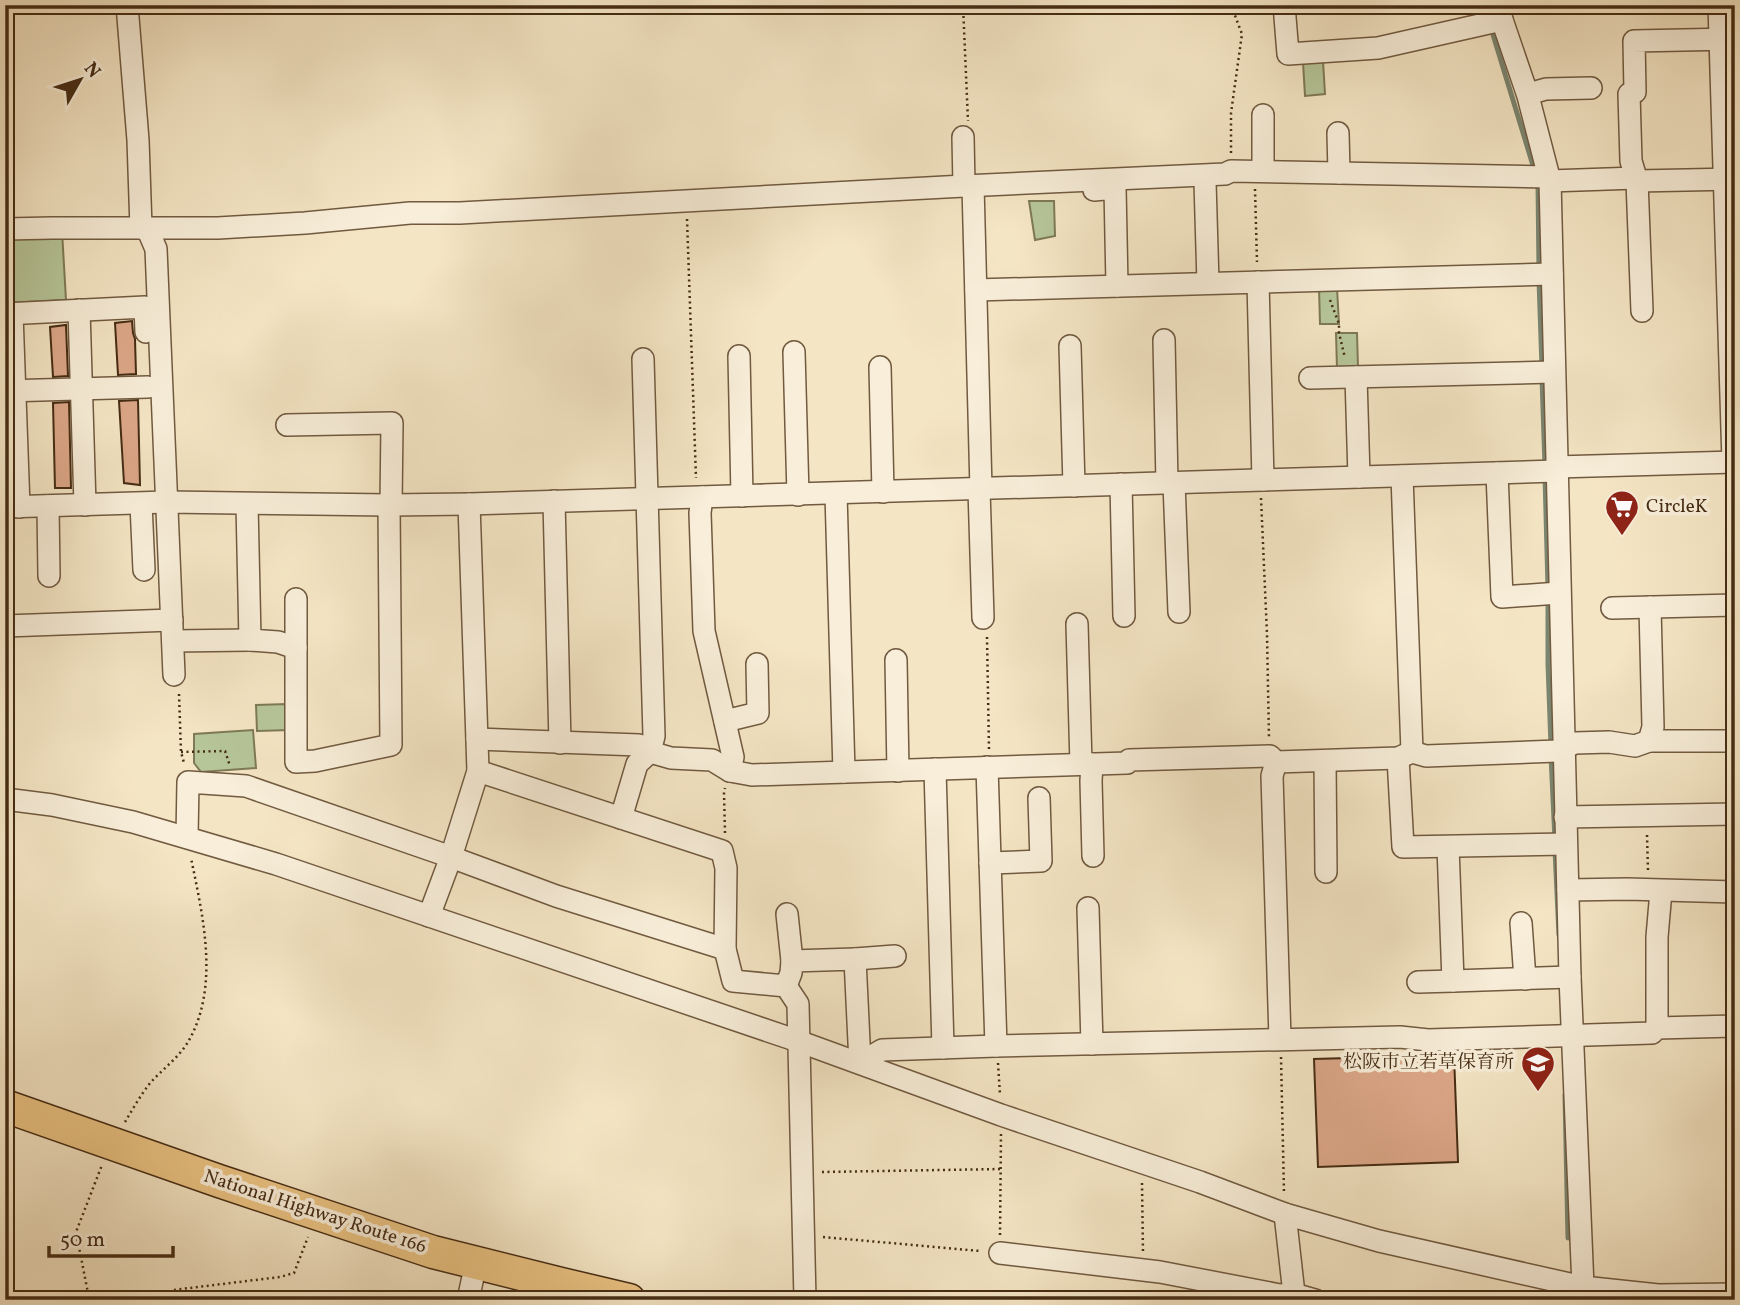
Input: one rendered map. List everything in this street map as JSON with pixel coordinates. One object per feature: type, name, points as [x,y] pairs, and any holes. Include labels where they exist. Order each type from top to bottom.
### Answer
[{"type":"highway","name":"National Highway Route 166","points":[[5,1106],[433,1252],[629,1300]]},
{"type":"street","points":[[127,5],[144,228],[156,249],[154,503],[144,570]]},
{"type":"street","points":[[1284,5],[1288,54],[1378,48],[1495,18],[1528,94],[1542,178],[1556,751],[1565,817],[1558,844],[1568,890],[1564,978],[1566,1036],[1583,1294]]},
{"type":"street","points":[[174,675],[173,631],[154,503],[145,307],[9,314],[12,507],[154,503],[469,504],[1497,473],[1734,462],[1728,40],[1719,5]]},
{"type":"street","points":[[1642,311],[1629,94],[1634,92],[1634,41],[1728,40]]},
{"type":"street","points":[[1528,94],[1546,89],[1591,88]]},
{"type":"street","points":[[1259,171],[1263,115]]},
{"type":"street","points":[[1338,133],[1339,173]]},
{"type":"street","points":[[963,137],[970,190],[976,290],[983,618]]},
{"type":"street","points":[[5,229],[218,228],[410,213],[970,190],[1225,174],[1231,171],[1730,180]]},
{"type":"street","points":[[1205,182],[1208,283]]},
{"type":"street","points":[[970,190],[1115,188],[1116,286]]},
{"type":"street","points":[[976,290],[1544,274]]},
{"type":"street","points":[[1257,282],[1262,480]]},
{"type":"street","points":[[79,310],[85,505]]},
{"type":"street","points":[[1164,340],[1179,612]]},
{"type":"street","points":[[1070,346],[1074,485]]},
{"type":"street","points":[[794,352],[799,495]]},
{"type":"street","points":[[739,356],[742,496]]},
{"type":"street","points":[[621,818],[637,764],[650,752],[654,736],[643,359]]},
{"type":"street","points":[[880,367],[883,492]]},
{"type":"street","points":[[1310,378],[1546,372]]},
{"type":"street","points":[[1351,377],[1359,477]]},
{"type":"street","points":[[10,391],[148,387]]},
{"type":"street","points":[[286,425],[392,423],[391,745],[315,761],[296,762],[296,599]]},
{"type":"street","points":[[1497,473],[1502,597],[1552,594]]},
{"type":"street","points":[[1402,476],[1405,755],[1403,847],[1558,844]]},
{"type":"street","points":[[1121,484],[1124,616]]},
{"type":"street","points":[[836,494],[844,772]]},
{"type":"street","points":[[702,497],[700,513],[704,631],[733,757],[730,771]]},
{"type":"street","points":[[554,501],[561,743]]},
{"type":"street","points":[[247,504],[250,640]]},
{"type":"street","points":[[429,916],[478,771],[469,504]]},
{"type":"street","points":[[47,506],[49,576]]},
{"type":"street","points":[[1612,608],[1735,605]]},
{"type":"street","points":[[1649,741],[1653,727],[1650,607]]},
{"type":"street","points":[[1077,624],[1087,764],[1091,781],[1093,856]]},
{"type":"street","points":[[5,626],[173,631],[278,642],[296,648]]},
{"type":"street","points":[[896,660],[898,771]]},
{"type":"street","points":[[724,721],[758,713],[757,664]]},
{"type":"street","points":[[477,740],[639,745],[650,752],[671,758],[712,760],[730,771],[752,775],[1127,763],[1129,760],[1325,761],[1405,755],[1556,751],[1575,743],[1609,742],[1636,746],[1649,741],[1735,741]]},
{"type":"street","points":[[1273,759],[1280,1039]]},
{"type":"street","points":[[1325,761],[1326,872]]},
{"type":"street","points":[[988,767],[996,1046]]},
{"type":"street","points":[[935,769],[943,1048]]},
{"type":"street","points":[[478,771],[722,851],[726,868],[726,949],[733,981],[786,986]]},
{"type":"street","points":[[187,837],[188,782],[246,786],[556,896],[726,949]]},
{"type":"street","points":[[990,863],[1041,861],[1039,798]]},
{"type":"street","points":[[5,799],[52,805],[133,822],[276,864],[798,1041],[1285,1213],[1378,1241],[1583,1294],[1735,1294]]},
{"type":"street","points":[[1565,817],[1735,814]]},
{"type":"street","points":[[1448,847],[1453,981]]},
{"type":"street","points":[[1568,890],[1735,892]]},
{"type":"street","points":[[1655,890],[1657,1028]]},
{"type":"street","points":[[1088,908],[1092,1044]]},
{"type":"street","points":[[786,986],[792,961],[787,914]]},
{"type":"street","points":[[1521,923],[1525,979]]},
{"type":"street","points":[[792,961],[895,956]]},
{"type":"street","points":[[855,959],[860,1063]]},
{"type":"street","points":[[1418,982],[1564,978]]},
{"type":"street","points":[[786,986],[798,1004],[805,1300]]},
{"type":"street","points":[[860,1063],[882,1050],[1280,1039],[1400,1037],[1428,1040],[1652,1033],[1657,1028],[1735,1026]]},
{"type":"street","points":[[1285,1213],[1294,1294]]},
{"type":"street","points":[[1000,1253],[1143,1270],[1279,1295],[1294,1294],[1315,1300]]},
{"type":"street","points":[[468,1300],[476,1263]]},
{"type":"path","points":[[963,5],[968,134],[963,137]]},
{"type":"path","points":[[1231,5],[1242,34],[1231,113],[1231,171]]},
{"type":"path","points":[[1257,282],[1259,171]]},
{"type":"path","points":[[687,202],[696,485],[702,497]]},
{"type":"path","points":[[1326,280],[1351,377]]},
{"type":"path","points":[[1262,480],[1273,759]]},
{"type":"path","points":[[983,618],[987,621],[988,767]]},
{"type":"path","points":[[174,675],[178,677],[181,752],[188,782]]},
{"type":"path","points":[[181,752],[225,751],[233,776],[233,786]]},
{"type":"path","points":[[722,851],[725,835],[724,793],[730,771]]},
{"type":"path","points":[[1646,814],[1655,890]]},
{"type":"path","points":[[65,1300],[88,1293],[76,1232],[111,1143],[149,1085],[187,1044],[199,1018],[207,970],[203,918],[187,837]]},
{"type":"path","points":[[1280,1039],[1285,1213]]},
{"type":"path","points":[[802,1236],[1000,1253],[1002,1115],[996,1046]]},
{"type":"path","points":[[801,1173],[1001,1169]]},
{"type":"path","points":[[1142,1180],[1143,1270]]},
{"type":"path","points":[[174,1300],[173,1290],[280,1278],[294,1273],[316,1214]]},
{"type":"green space","points":[[1323,61],[1325,94],[1305,96],[1303,62]]},
{"type":"green space","points":[[1029,201],[1054,201],[1055,236],[1035,240]]},
{"type":"green space","points":[[62,231],[66,300],[5,303],[5,234]]},
{"type":"green space","points":[[1319,288],[1337,288],[1339,324],[1320,324]]},
{"type":"green space","points":[[1336,333],[1357,333],[1358,367],[1337,368]]},
{"type":"green space","points":[[287,704],[290,730],[257,731],[256,705]]},
{"type":"green space","points":[[253,730],[256,768],[201,772],[194,763],[194,734]]},
{"type":"building","points":[[132,321],[136,374],[118,375],[115,323]]},
{"type":"building","points":[[66,325],[68,376],[53,377],[50,327]]},
{"type":"building","points":[[138,400],[140,485],[124,483],[119,401]]},
{"type":"building","points":[[69,402],[71,488],[55,488],[53,403]]},
{"type":"building","points":[[1454,1055],[1458,1162],[1318,1167],[1314,1059]]},
{"type":"waterway","points":[[1483,5],[1488,18]]},
{"type":"waterway","points":[[1491,28],[1535,172]]},
{"type":"waterway","points":[[1538,182],[1539,270]]},
{"type":"waterway","points":[[1539,280],[1542,368]]},
{"type":"waterway","points":[[1542,378],[1545,466]]},
{"type":"waterway","points":[[1545,476],[1548,588]]},
{"type":"waterway","points":[[1548,598],[1551,746]]},
{"type":"waterway","points":[[1551,756],[1555,840]]},
{"type":"waterway","points":[[1555,850],[1559,935]]},
{"type":"waterway","points":[[1565,1095],[1568,1238]]},
{"type":"place","name":"CircleK","points":[[1622,537]]},
{"type":"place","name":"松阪市立若草保育所","points":[[1538,1093]]}]
